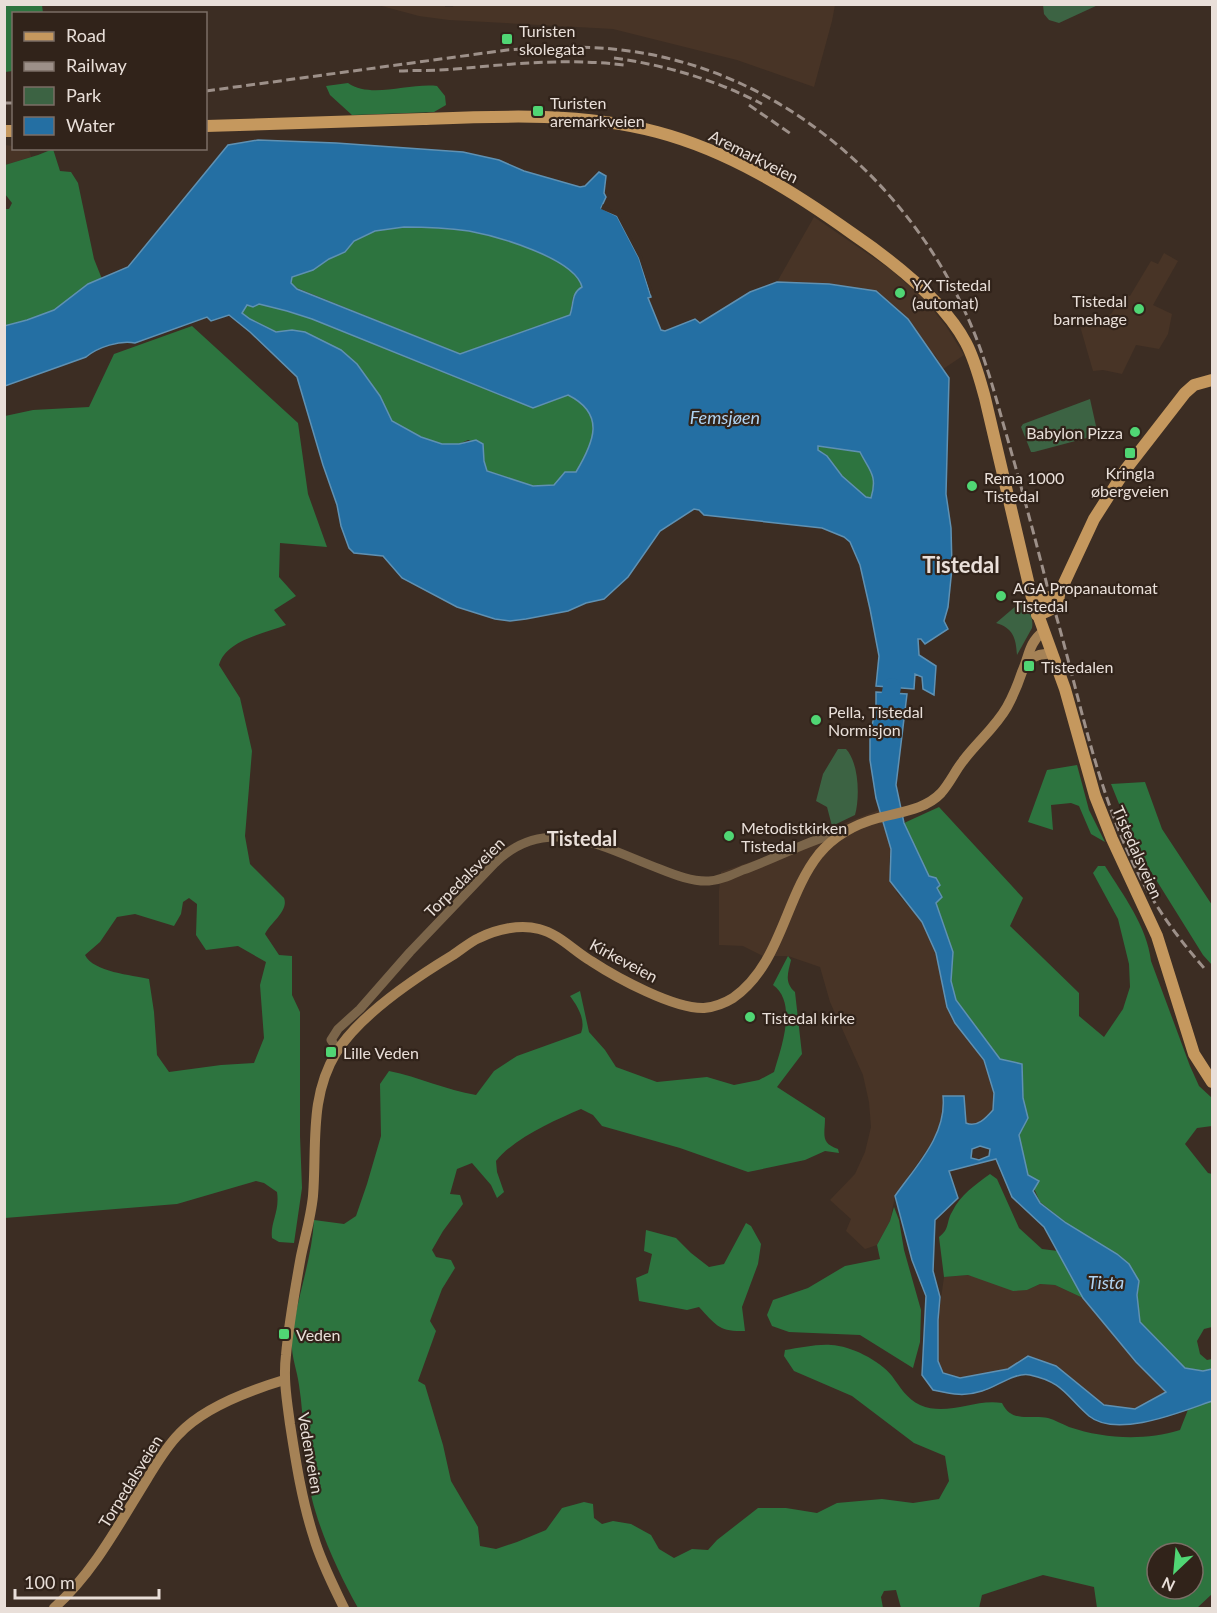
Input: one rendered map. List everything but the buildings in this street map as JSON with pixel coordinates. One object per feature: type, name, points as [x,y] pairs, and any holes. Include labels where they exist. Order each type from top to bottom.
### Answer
[{"type":"main road","name":"Aremarkveien","points":[[207,126],[506,117],[587,121],[632,126],[676,137],[718,154],[780,186],[848,230],[897,266],[945,314],[965,341],[983,390],[1035,609],[1043,632]]},
{"type":"main road","points":[[1035,609],[1059,594],[1094,519],[1126,469],[1185,393],[1194,385],[1212,380]]},
{"type":"main road","name":"Tistedalsveien","points":[[1043,632],[1065,689],[1100,810],[1157,936],[1194,1054],[1212,1082]]},
{"type":"main road","name":"Torpedalsveien","points":[[848,830],[877,818],[922,806],[938,795],[967,756],[998,721],[1008,705],[1032,643],[1043,632]]},
{"type":"main road","points":[[1027,660],[1052,653]]},
{"type":"main road","name":"Kirkeveien","points":[[338,1050],[363,1022],[411,981],[478,939],[513,928],[536,928],[552,934],[615,975],[679,1003],[700,1008],[728,1001],[763,968],[775,947],[789,908],[817,857],[823,849],[848,830]]},
{"type":"main road","name":"Torpedalsveien","points":[[293,1296],[313,1198],[315,1122],[318,1100],[326,1072],[338,1050]]},
{"type":"main road","name":"Vedenveien","points":[[293,1296],[284,1380],[295,1461],[312,1532],[344,1608]]},
{"type":"main road","name":"Torpedalsveien","points":[[54,1608],[76,1586],[100,1556],[158,1460],[180,1432],[203,1415],[222,1405],[261,1387],[284,1380]]},
{"type":"street","name":"Torpedalsveien","points":[[338,1050],[331,1040],[338,1029],[360,1009],[410,952],[495,863],[516,846],[550,837],[568,837],[681,876],[711,881],[761,864],[831,834],[848,830]]},
{"type":"shaded area","points":[[445,4],[445,7],[453,7],[454,4],[835,5],[814,87],[737,60],[613,29],[449,20],[419,16],[378,5]]},
{"type":"shaded area","points":[[5,145],[12,146],[12,150],[29,150],[31,157],[5,165]]},
{"type":"shaded area","points":[[814,217],[890,269],[924,299],[946,326],[964,355],[943,369],[935,355],[829,284],[777,282]]},
{"type":"shaded area","name":"Tistedal barnehage","points":[[1164,253],[1178,261],[1153,305],[1172,314],[1168,334],[1159,349],[1136,345],[1122,374],[1103,370],[1093,371],[1080,326],[1111,314],[1125,294],[1130,296],[1151,261],[1158,264]]},
{"type":"shaded area","points":[[879,810],[891,849],[889,862],[897,893],[922,922],[936,953],[947,1007],[955,1023],[984,1060],[994,1093],[993,1110],[978,1123],[971,1125],[966,1123],[966,1112],[944,1106],[936,1137],[895,1196],[890,1221],[877,1245],[865,1249],[846,1231],[851,1219],[830,1200],[855,1174],[865,1152],[871,1127],[869,1102],[863,1075],[830,1002],[820,967],[788,956],[763,956],[743,946],[719,945],[719,891],[721,872],[765,857]]},
{"type":"shaded area","points":[[968,1275],[1027,1290],[1040,1284],[1055,1285],[1083,1298],[1136,1362],[1167,1392],[1135,1409],[1104,1405],[1056,1366],[1029,1356],[1008,1369],[960,1378],[942,1373],[938,1361],[938,1320],[944,1277]]},
{"type":"green space","points":[[1043,4],[1098,5],[1059,23],[1049,20],[1044,14]]},
{"type":"green space","points":[[4,5],[42,5],[43,12],[12,12],[12,71],[5,72]]},
{"type":"green space","points":[[348,83],[368,90],[437,86],[445,96],[446,105],[434,112],[352,115],[330,95],[326,86]]},
{"type":"green space","points":[[53,150],[60,171],[71,172],[78,183],[94,259],[102,279],[88,285],[49,313],[5,326],[4,209],[9,209],[12,203],[5,194],[5,165]]},
{"type":"green space","points":[[404,227],[469,231],[515,243],[550,258],[576,276],[582,287],[573,297],[570,315],[460,354],[297,288],[291,283],[292,277],[313,270],[345,252],[354,241],[374,231]]},
{"type":"green space","points":[[259,304],[312,319],[533,408],[568,395],[588,411],[592,420],[593,429],[588,450],[576,472],[565,472],[555,485],[533,486],[487,471],[483,444],[468,440],[459,444],[442,444],[421,437],[392,421],[380,396],[357,364],[341,350],[305,332],[292,330],[277,332],[242,313],[247,305],[253,307]]},
{"type":"green space","points":[[192,326],[298,423],[308,494],[327,547],[280,543],[279,577],[296,596],[274,610],[286,625],[237,644],[223,656],[219,665],[240,698],[252,751],[245,836],[250,864],[284,898],[285,903],[282,912],[265,934],[279,955],[292,956],[292,995],[300,1012],[302,1188],[294,1243],[279,1242],[272,1238],[277,1192],[264,1183],[256,1181],[177,1204],[5,1218],[5,416],[33,410],[89,407],[114,354]],"holes":[[[189,898],[197,904],[196,935],[206,950],[238,946],[266,962],[260,985],[264,1038],[254,1063],[169,1072],[157,1055],[149,979],[104,969],[89,961],[85,955],[100,942],[117,917],[135,914],[174,926],[181,914],[183,902]]]},
{"type":"green space","points":[[1090,399],[1098,435],[1031,452],[1021,427],[1023,424]]},
{"type":"green space","points":[[817,446],[860,452],[873,478],[871,498],[866,497],[842,476]]},
{"type":"green space","points":[[1023,600],[1029,610],[1032,628],[1017,655],[1016,644],[1010,631],[996,623]]},
{"type":"green space","points":[[838,749],[846,749],[854,763],[858,799],[855,815],[832,826],[827,807],[816,801],[823,774]]},
{"type":"green space","points":[[1077,765],[1089,810],[1105,842],[1091,834],[1079,806],[1071,803],[1051,805],[1053,830],[1028,822],[1047,770]]},
{"type":"green space","points":[[1145,782],[1162,829],[1212,905],[1212,965],[1203,955],[1150,870],[1132,836],[1111,784]]},
{"type":"green space","points":[[939,807],[1023,898],[1010,926],[1079,993],[1079,1016],[1104,1037],[1123,1009],[1130,987],[1129,964],[1118,919],[1093,873],[1098,866],[1105,866],[1145,935],[1151,961],[1190,1066],[1199,1086],[1212,1098],[1212,1126],[1197,1128],[1185,1144],[1208,1173],[1212,1174],[1212,1327],[1204,1329],[1197,1341],[1200,1354],[1207,1360],[1212,1359],[1212,1369],[1203,1371],[1185,1368],[1140,1322],[1137,1295],[1139,1281],[1040,1202],[1028,1175],[1018,1135],[1028,1118],[1023,1099],[1022,1064],[1000,1059],[956,1000],[951,981],[953,952],[929,876],[904,823]]},
{"type":"green space","points":[[788,956],[791,960],[788,981],[795,992],[802,1054],[777,1087],[825,1118],[826,1141],[838,1149],[839,1153],[825,1151],[805,1160],[748,1172],[680,1148],[602,1126],[593,1115],[581,1109],[535,1131],[503,1153],[496,1161],[504,1192],[497,1198],[491,1185],[472,1163],[457,1169],[450,1194],[460,1195],[463,1204],[432,1250],[436,1257],[451,1260],[455,1268],[442,1289],[430,1321],[436,1331],[418,1381],[425,1385],[451,1481],[478,1527],[480,1546],[496,1549],[546,1530],[562,1508],[584,1502],[593,1504],[594,1518],[602,1524],[613,1521],[631,1524],[651,1535],[659,1549],[674,1558],[692,1549],[708,1550],[717,1540],[758,1508],[786,1508],[817,1513],[837,1503],[882,1499],[913,1503],[939,1499],[949,1481],[945,1456],[914,1443],[852,1396],[794,1371],[784,1356],[785,1350],[831,1345],[856,1351],[872,1359],[892,1376],[908,1396],[920,1405],[941,1409],[992,1402],[1002,1403],[1006,1410],[1016,1416],[1048,1418],[1069,1427],[1110,1436],[1153,1436],[1180,1430],[1191,1402],[1212,1390],[1212,1594],[1205,1601],[1205,1541],[1145,1541],[1145,1601],[1204,1601],[1197,1608],[1097,1608],[1094,1587],[1043,1575],[982,1595],[979,1608],[901,1608],[896,1590],[884,1591],[881,1597],[883,1608],[358,1608],[344,1583],[320,1527],[312,1499],[292,1336],[313,1235],[314,1220],[344,1224],[356,1216],[381,1136],[380,1084],[389,1071],[476,1095],[494,1071],[517,1056],[581,1033],[582,1018],[570,996],[580,991],[589,1032],[616,1067],[657,1082],[707,1077],[734,1085],[759,1080],[774,1072],[780,1051],[786,1026],[785,1003],[781,993],[773,985]]},
{"type":"green space","points":[[990,1174],[997,1179],[1019,1228],[1042,1249],[1058,1251],[1077,1281],[1083,1298],[1055,1285],[1040,1284],[1027,1290],[1013,1291],[968,1275],[944,1277],[939,1237],[945,1231],[959,1200]]},
{"type":"green space","points":[[894,1207],[921,1310],[920,1342],[913,1368],[860,1335],[789,1332],[772,1326],[767,1315],[773,1300],[808,1288],[845,1266],[880,1259],[877,1245],[890,1221]]},
{"type":"green space","points":[[746,1223],[751,1226],[761,1244],[758,1264],[742,1307],[745,1331],[724,1329],[699,1307],[687,1310],[639,1301],[636,1278],[648,1273],[652,1254],[644,1251],[646,1230],[676,1238],[709,1267],[724,1264]]},
{"type":"water","name":"Femsjøen","points":[[258,140],[463,152],[499,160],[524,171],[580,187],[585,186],[599,172],[606,176],[604,193],[606,197],[601,208],[617,216],[639,258],[651,297],[648,298],[661,330],[665,331],[695,319],[700,323],[750,292],[777,282],[829,284],[876,291],[908,319],[949,378],[946,494],[951,528],[952,568],[948,607],[944,621],[948,629],[925,644],[918,639],[919,655],[936,666],[934,695],[923,689],[922,677],[915,674],[914,689],[876,686],[879,656],[860,565],[850,542],[822,528],[704,515],[694,509],[660,531],[628,577],[604,599],[586,603],[568,611],[510,621],[495,619],[457,607],[402,578],[383,556],[354,553],[349,548],[341,526],[337,505],[297,377],[229,315],[211,321],[207,317],[135,343],[109,345],[86,357],[5,386],[4,326],[54,310],[88,284],[128,267],[228,145]],"holes":[[[404,227],[469,231],[515,243],[550,258],[576,276],[582,287],[574,296],[570,315],[460,354],[297,289],[291,283],[292,277],[313,270],[345,252],[354,241],[375,231]],[[259,304],[312,319],[533,408],[568,395],[588,411],[592,420],[593,429],[588,450],[576,472],[565,472],[554,485],[533,486],[487,471],[483,444],[476,440],[459,444],[442,444],[421,437],[392,421],[380,396],[357,364],[341,350],[305,332],[292,330],[276,332],[242,313],[247,305],[253,307]],[[818,446],[860,452],[873,478],[871,498],[866,497],[842,476],[827,456],[818,450]]]},
{"type":"water","name":"Tista","points":[[876,692],[907,694],[896,785],[904,823],[929,876],[936,878],[940,885],[937,888],[942,897],[936,903],[953,952],[951,981],[956,1000],[1000,1059],[1022,1064],[1023,1098],[1028,1118],[1019,1135],[1028,1175],[1039,1181],[1033,1191],[1040,1203],[1066,1223],[1117,1254],[1129,1264],[1139,1281],[1137,1295],[1140,1322],[1185,1368],[1203,1371],[1212,1369],[1212,1401],[1150,1421],[1116,1425],[1101,1422],[1089,1416],[1057,1386],[1030,1375],[1006,1380],[976,1393],[952,1394],[933,1390],[922,1375],[926,1296],[912,1260],[895,1196],[935,1137],[943,1110],[943,1096],[964,1096],[966,1123],[974,1124],[984,1119],[993,1110],[994,1093],[984,1060],[955,1023],[947,1007],[936,953],[922,922],[890,881],[891,849],[876,798],[870,760],[870,735],[876,707]],"holes":[[[980,1146],[990,1149],[989,1156],[979,1160],[971,1158],[972,1149]],[[996,1159],[1012,1197],[1044,1227],[1083,1298],[1136,1362],[1166,1392],[1135,1409],[1104,1405],[1056,1366],[1028,1356],[1008,1369],[960,1378],[943,1373],[938,1361],[940,1297],[933,1271],[935,1220],[958,1198],[949,1171]]]},
{"type":"pier","points":[[603,204],[620,215],[642,256],[654,295],[651,295],[639,258],[617,216],[601,209]]},
{"type":"waterway","points":[[886,718],[892,687]]},
{"type":"railway","points":[[207,91],[507,50],[583,47],[629,51],[684,63],[737,82],[786,108],[831,140],[873,178],[910,220],[941,266],[967,316],[987,369],[1048,589]]},
{"type":"railway","points":[[614,58],[690,75],[745,95],[762,104]]},
{"type":"railway","points":[[399,71],[560,62],[624,65]]},
{"type":"railway","points":[[4,103],[12,103]]},
{"type":"railway","points":[[749,105],[791,134]]},
{"type":"railway","points":[[1056,615],[1100,777],[1123,841],[1159,910],[1204,968]]},
{"type":"place","name":"Turisten skolegata","points":[[507,39]]},
{"type":"place","name":"Turisten aremarkveien","points":[[538,111]]},
{"type":"place","name":"YX Tistedal (automat)","points":[[900,293]]},
{"type":"place","name":"Tistedal barnehage","points":[[1139,309]]},
{"type":"place","name":"Babylon Pizza","points":[[1135,432]]},
{"type":"place","name":"Kringla øbergveien","points":[[1130,453]]},
{"type":"place","name":"Rema 1000 Tistedal","points":[[972,486]]},
{"type":"place","name":"AGA Propanautomat Tistedal","points":[[1001,596]]},
{"type":"place","name":"Tistedalen","points":[[1029,666]]},
{"type":"place","name":"Pella, Tistedal Normisjon","points":[[816,720]]},
{"type":"place","name":"Metodistkirken Tistedal","points":[[729,836]]},
{"type":"place","name":"Tistedal kirke","points":[[750,1017]]},
{"type":"place","name":"Lille Veden","points":[[331,1052]]},
{"type":"place","name":"Veden","points":[[284,1334]]},
{"type":"district","name":"Tistedal","points":[[961,564]]},
{"type":"district","name":"Tistedal","points":[[582,838]]}]
